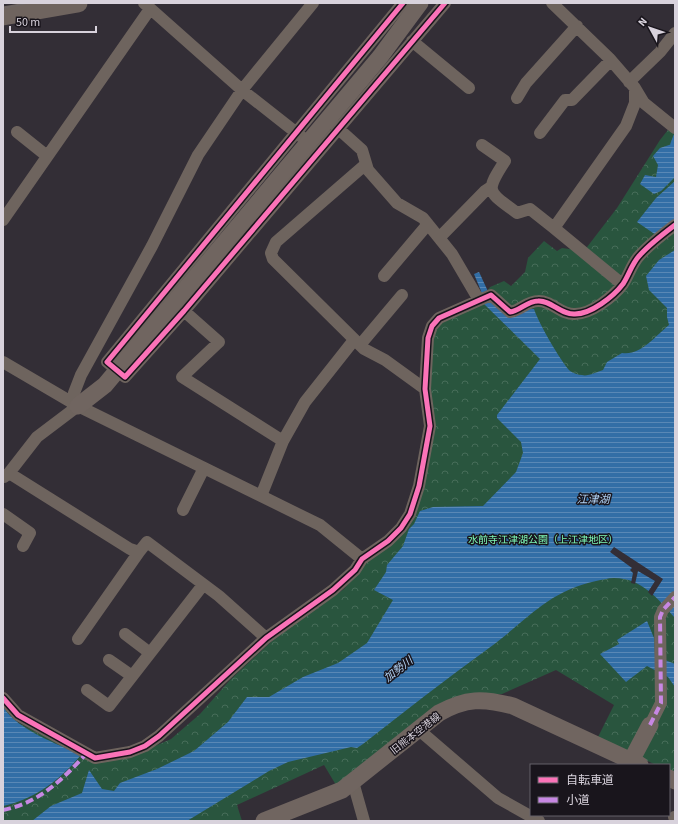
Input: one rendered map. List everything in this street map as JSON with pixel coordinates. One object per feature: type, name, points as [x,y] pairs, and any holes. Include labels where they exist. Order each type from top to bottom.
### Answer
[{"type":"main road","points":[[3,16],[78,3]]},
{"type":"street","points":[[78,406],[74,392],[81,375],[152,246],[198,155],[242,90],[313,3]]},
{"type":"street","points":[[139,552],[130,549],[6,475],[37,437],[105,385],[303,138],[333,124],[412,41],[445,3]]},
{"type":"street","points":[[552,3],[611,60],[632,85],[644,103],[675,128]]},
{"type":"street","points":[[303,138],[300,126],[411,5]]},
{"type":"street","points":[[117,370],[125,377],[184,311],[333,124],[380,57],[411,5]]},
{"type":"street","points":[[3,220],[147,6],[242,90],[303,138]]},
{"type":"street","points":[[516,98],[526,83],[577,26]]},
{"type":"street","points":[[554,228],[626,126],[635,104],[632,85],[675,33]]},
{"type":"street","points":[[412,41],[469,88]]},
{"type":"street","points":[[540,133],[565,100],[572,100],[611,60]]},
{"type":"street","points":[[333,124],[362,150],[368,170],[397,203],[423,218],[452,254],[484,298],[510,312],[517,311],[538,301],[549,303],[557,309],[574,314],[588,311],[607,299],[622,284],[639,256],[675,225]]},
{"type":"street","points":[[17,132],[47,156]]},
{"type":"street","points":[[482,145],[505,161],[493,179],[491,187],[493,194],[517,213],[530,209],[622,284]]},
{"type":"street","points":[[366,164],[276,242],[271,253],[273,259],[357,342],[403,372],[425,389]]},
{"type":"street","points":[[439,238],[485,191],[491,187]]},
{"type":"street","points":[[384,276],[428,224]]},
{"type":"street","points":[[260,496],[283,441],[305,402],[357,342],[402,295]]},
{"type":"street","points":[[3,698],[18,715],[95,758],[115,756],[145,746],[159,736],[266,638],[333,590],[355,570],[362,558],[397,532],[410,514],[419,486],[430,426],[425,389],[428,338],[432,326],[439,318],[484,298]]},
{"type":"street","points":[[184,311],[219,342],[182,377],[283,441]]},
{"type":"street","points":[[3,362],[78,406],[320,525],[362,558]]},
{"type":"street","points":[[183,510],[204,468]]},
{"type":"street","points":[[3,514],[30,533],[23,546]]},
{"type":"street","points":[[78,639],[147,542],[203,585],[266,638]]},
{"type":"street","points":[[87,690],[109,706],[203,585]]},
{"type":"street","points":[[636,763],[650,725],[661,704],[662,614],[675,597]]},
{"type":"street","points":[[125,634],[150,653]]},
{"type":"street","points":[[109,660],[132,676]]},
{"type":"street","name":"旧熊本空港線","points":[[264,821],[342,790],[439,714],[453,706],[478,700],[493,700],[513,706],[636,763]]},
{"type":"street","points":[[419,730],[498,798],[530,816]]},
{"type":"street","points":[[353,782],[364,821]]},
{"type":"street","points":[[530,816],[539,821]]},
{"type":"green space","name":"水前寺江津湖公園（上江津地区）","points":[[675,121],[675,774],[670,772],[670,764],[654,764],[598,737],[614,705],[556,670],[502,694],[480,694],[336,785],[324,765],[237,805],[242,821],[3,821],[3,705],[10,715],[19,723],[85,758],[128,758],[171,739],[200,714],[230,680],[272,641],[344,589],[370,557],[386,546],[422,484],[429,369],[435,325],[480,301],[490,287],[504,281],[511,286],[525,272],[528,258],[544,241],[557,251],[562,248],[584,251],[617,208],[660,140]]},
{"type":"water","points":[[675,143],[675,177],[661,191],[654,194],[640,184],[645,175],[656,177],[658,165],[653,156],[660,148]]},
{"type":"water","points":[[675,181],[675,221],[656,235],[637,222],[656,198]]},
{"type":"water","name":"江津湖","points":[[675,250],[675,618],[649,591],[624,579],[612,578],[579,586],[564,592],[538,608],[502,638],[357,748],[351,747],[288,762],[269,771],[187,821],[32,821],[51,806],[82,793],[89,770],[102,789],[114,791],[120,783],[157,769],[194,751],[228,722],[247,697],[269,697],[303,677],[338,663],[367,643],[393,600],[374,590],[386,572],[387,565],[403,546],[409,529],[414,524],[420,511],[433,507],[483,506],[516,472],[523,453],[521,442],[497,418],[497,415],[540,359],[484,304],[481,291],[474,274],[479,272],[492,299],[502,311],[508,315],[515,317],[527,309],[534,309],[556,351],[570,371],[579,375],[587,375],[603,370],[607,362],[622,353],[629,353],[642,348],[669,325],[667,308],[649,290],[646,276],[659,260]]},
{"type":"water","points":[[647,621],[654,638],[655,656],[675,664],[675,687],[668,677],[647,666],[626,682],[600,654],[619,644],[617,640]]},
{"type":"water","points":[[3,707],[18,723],[28,730],[81,755],[64,773],[46,787],[26,799],[3,806]]},
{"type":"pier","points":[[614,547],[663,579],[652,596],[648,592],[655,581],[638,571],[635,584],[631,583],[633,573],[630,570],[632,568],[610,552]]},
{"type":"waterway","points":[[672,144],[675,136]]},
{"type":"tram line","points":[[3,8],[30,3]]},
{"type":"marked path","points":[[650,725],[661,703],[660,617],[663,610],[675,597]]},
{"type":"marked path","points":[[3,810],[16,807],[39,796],[68,773],[86,754]]},
{"type":"cycle path","points":[[403,3],[107,362],[125,377],[184,311],[445,3]]},
{"type":"cycle path","points":[[3,698],[18,715],[95,758],[130,752],[145,746],[159,736],[266,638],[333,590],[355,570],[362,559],[388,541],[401,528],[410,514],[419,486],[430,426],[425,389],[428,338],[432,326],[439,318],[491,295],[510,312],[534,301],[543,301],[570,314],[588,311],[595,308],[614,294],[623,284],[640,255],[652,243],[675,225]]},
{"type":"water label","name":"加勢川","points":[[398,669]]}]
